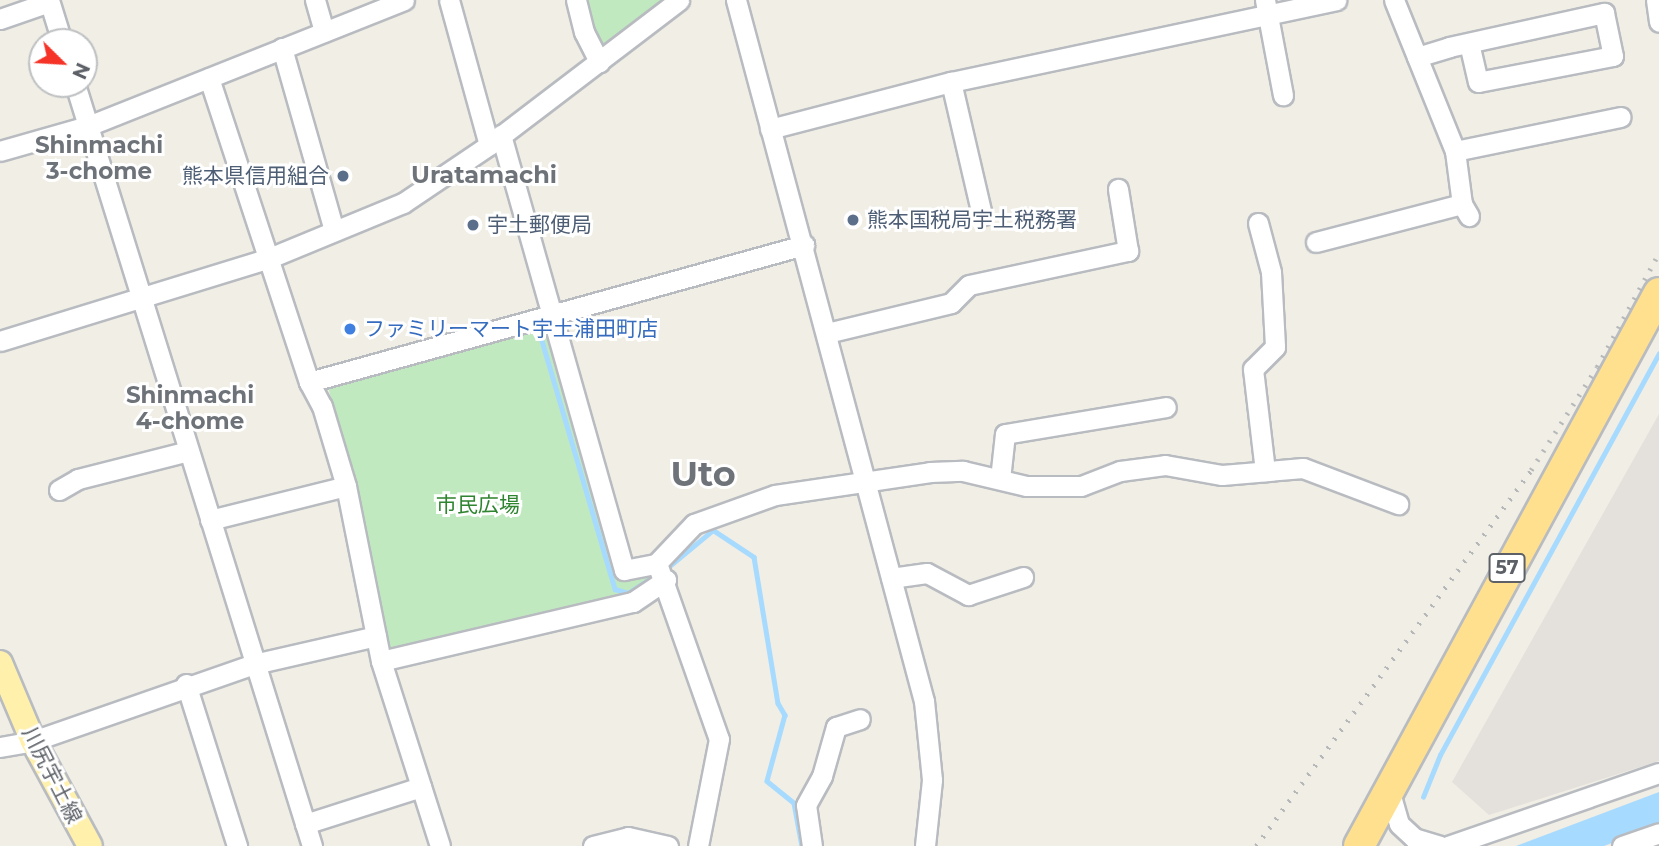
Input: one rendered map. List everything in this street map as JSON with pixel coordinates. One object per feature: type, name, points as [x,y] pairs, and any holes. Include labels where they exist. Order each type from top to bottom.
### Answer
[{"type":"highway","name":"57","points":[[1359,846],[1659,293]]},
{"type":"main road","name":"川尻宇土線","points":[[0,663],[33,741],[90,846]]},
{"type":"street","points":[[315,0],[324,32]]},
{"type":"street","points":[[0,151],[88,126],[404,0]]},
{"type":"street","points":[[449,0],[495,140],[624,570],[661,572]]},
{"type":"street","points":[[576,0],[584,32],[599,62]]},
{"type":"street","points":[[0,341],[142,295],[267,259],[403,203],[495,140],[679,0]]},
{"type":"street","points":[[736,0],[804,245],[928,726],[932,780],[925,846]]},
{"type":"street","points":[[770,129],[951,82],[1266,7],[1336,0]]},
{"type":"street","points":[[1316,242],[1465,210],[1455,151],[1394,0]]},
{"type":"street","points":[[1656,0],[1659,22]]},
{"type":"street","points":[[0,19],[49,1],[58,28]]},
{"type":"street","points":[[1266,7],[1283,95]]},
{"type":"street","points":[[1417,57],[1469,43],[1604,13],[1613,56],[1478,82],[1469,43]]},
{"type":"street","points":[[282,48],[334,230]]},
{"type":"street","points":[[209,78],[309,382],[322,406],[346,486],[381,661],[421,787],[435,845]]},
{"type":"street","points":[[951,82],[982,215]]},
{"type":"street","points":[[79,98],[312,846]]},
{"type":"street","points":[[1455,151],[1621,117]]},
{"type":"street","points":[[827,333],[951,303],[969,285],[1128,251],[1118,189]]},
{"type":"street","points":[[1258,223],[1271,272],[1275,347],[1253,369],[1265,471]]},
{"type":"street","points":[[309,382],[548,313],[804,245]]},
{"type":"street","points":[[1000,479],[1005,434],[1166,407]]},
{"type":"street","points":[[59,490],[78,479],[189,451]]},
{"type":"street","points":[[381,661],[633,602],[661,572],[694,524],[775,495],[866,481],[963,471],[1026,486],[1081,486],[1121,471],[1165,465],[1222,475],[1303,468],[1339,485],[1398,504]]},
{"type":"street","points":[[210,520],[346,486]]},
{"type":"street","points":[[661,572],[719,739],[698,846]]},
{"type":"street","points":[[891,579],[927,573],[968,595],[1023,577]]},
{"type":"street","points":[[0,747],[33,741],[186,684],[254,664],[376,636]]},
{"type":"street","points":[[186,684],[237,846]]},
{"type":"street","points":[[812,846],[806,805],[822,776],[836,727],[860,719]]},
{"type":"street","points":[[1448,846],[1659,773]]},
{"type":"street","points":[[304,824],[421,787]]},
{"type":"street","points":[[1390,789],[1399,824],[1413,838],[1440,846]]},
{"type":"street","points":[[1622,846],[1659,833]]},
{"type":"street","points":[[593,846],[628,836],[668,846]]},
{"type":"shaded area","points":[[1659,414],[1659,761],[1489,815],[1452,782]]},
{"type":"green space","points":[[576,0],[679,0],[599,62]]},
{"type":"green space","name":"市民広場","points":[[547,325],[621,573],[644,572],[651,577],[647,587],[626,597],[389,651],[328,386]]},
{"type":"water","points":[[1659,792],[1659,825],[1604,846],[1516,846]]},
{"type":"waterway","points":[[540,334],[615,589],[628,593],[651,578]]},
{"type":"waterway","points":[[1423,797],[1440,755],[1659,354]]},
{"type":"waterway","points":[[666,569],[713,530],[754,557],[778,703],[785,715],[767,781],[794,803],[802,846]]},
{"type":"railway","points":[[1256,846],[1531,470],[1597,367],[1659,253]]},
{"type":"place","name":"熊本県信用組合","points":[[343,176]]},
{"type":"place","name":"熊本国税局宇土税務署","points":[[853,220]]},
{"type":"place","name":"宇土郵便局","points":[[473,225]]},
{"type":"place","name":"ファミリーマート宇土浦田町店","points":[[350,329]]},
{"type":"district","name":"Shinmachi 3-chome","points":[[99,158]]},
{"type":"district","name":"Uratamachi","points":[[484,175]]},
{"type":"district","name":"Shinmachi 4-chome","points":[[190,408]]},
{"type":"district","name":"Uto","points":[[703,474]]}]
